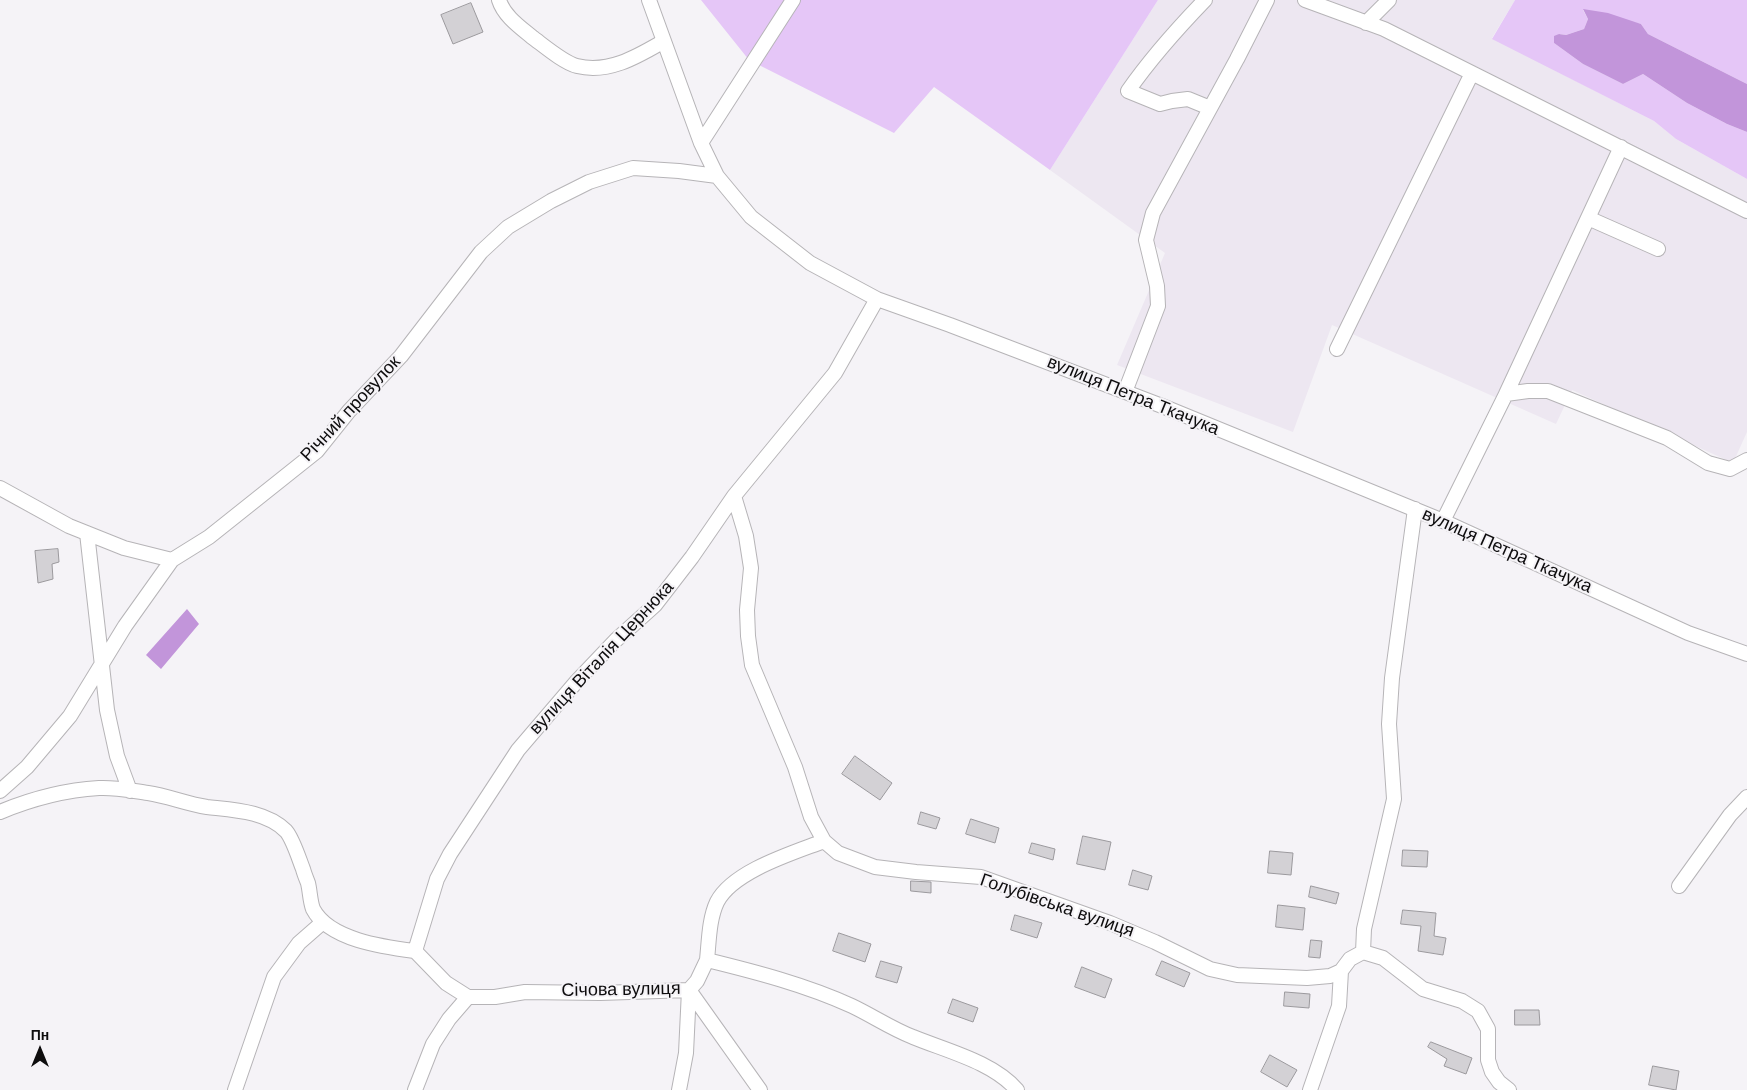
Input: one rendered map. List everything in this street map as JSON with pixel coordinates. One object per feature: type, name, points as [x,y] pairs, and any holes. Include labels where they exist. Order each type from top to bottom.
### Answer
[{"type":"street","points":[[500,0],[501,6],[516,24],[553,53],[576,66],[603,68],[632,59],[664,41]]},
{"type":"street","name":"вулиця Петра Ткачука","points":[[648,0],[701,144],[717,176],[751,217],[810,263],[877,299],[1124,392],[1414,509],[1688,633],[1747,654]]},
{"type":"street","points":[[701,144],[793,0]]},
{"type":"street","points":[[1205,0],[1145,66],[1128,91],[1160,104],[1188,99],[1210,108]]},
{"type":"street","points":[[1124,392],[1158,306],[1157,286],[1146,240],[1153,213],[1267,0]]},
{"type":"street","points":[[1305,0],[1384,29],[1747,210]]},
{"type":"street","points":[[1366,23],[1389,0]]},
{"type":"street","points":[[1337,349],[1472,73]]},
{"type":"street","points":[[1443,521],[1506,394],[1621,148]]},
{"type":"street","name":"Річний провулок","points":[[0,791],[27,767],[70,716],[125,626],[172,560],[209,537],[317,450],[349,410],[401,356],[481,252],[508,227],[550,200],[589,182],[633,168],[717,176]]},
{"type":"street","points":[[1588,218],[1658,249]]},
{"type":"street","name":"вулиця Віталія Цернюка","points":[[415,951],[437,879],[450,854],[518,750],[596,661],[655,605],[692,557],[734,496],[835,373],[877,299]]},
{"type":"street","points":[[1506,394],[1548,391],[1666,438],[1708,463],[1730,469],[1747,460]]},
{"type":"street","points":[[0,488],[87,534],[124,548],[172,560]]},
{"type":"street","name":"Голубівська вулиця","points":[[734,496],[746,536],[751,568],[747,610],[752,666],[795,767],[811,817],[824,841],[838,853],[874,867],[981,877],[1128,931],[1210,969],[1245,976],[1307,978],[1330,976],[1341,971],[1350,959],[1363,952]]},
{"type":"street","points":[[1414,509],[1392,678],[1390,724],[1394,799],[1364,929],[1363,952],[1383,958],[1423,989],[1462,1001],[1478,1011],[1488,1029],[1488,1060],[1492,1072],[1499,1082],[1509,1090]]},
{"type":"street","points":[[87,534],[107,710],[117,756],[130,791]]},
{"type":"street","points":[[0,812],[18,804],[100,788],[149,793],[263,816],[286,831],[308,883],[313,908],[323,922],[333,930],[355,938],[383,946],[415,951],[446,983],[468,996],[449,1019],[433,1044],[415,1090]]},
{"type":"street","points":[[1678,886],[1730,815],[1747,797]]},
{"type":"street","name":"Січова вулиця","points":[[468,996],[495,996],[525,992],[600,993],[689,990],[697,981],[707,960],[712,917],[718,902],[726,890],[741,878],[769,862],[824,841]]},
{"type":"street","points":[[235,1090],[274,977],[299,943],[323,922]]},
{"type":"street","points":[[707,960],[803,986],[853,1007],[911,1037],[994,1071],[1010,1082],[1017,1090]]},
{"type":"street","points":[[1310,1090],[1339,1006],[1341,971]]},
{"type":"street","points":[[679,1090],[686,1053],[689,990]]},
{"type":"street","points":[[689,990],[760,1090]]},
{"type":"shaded area","points":[[701,0],[1158,0],[1050,170],[934,87],[894,133],[749,60]]},
{"type":"shaded area","points":[[1158,0],[1515,0],[1492,38],[1654,121],[1676,139],[1747,179],[1747,432],[1733,463],[1572,390],[1556,424],[1332,325],[1293,432],[1117,365],[1165,253],[1050,170]]},
{"type":"shaded area","points":[[1515,0],[1747,0],[1747,84],[1648,34],[1641,24],[1583,10],[1588,19],[1584,29],[1566,35],[1559,34],[1554,43],[1583,64],[1623,84],[1643,74],[1687,103],[1727,124],[1747,132],[1747,179],[1676,139],[1654,121],[1492,39]]},
{"type":"shaded area","points":[[1583,9],[1608,13],[1641,24],[1648,34],[1747,84],[1747,132],[1727,124],[1687,103],[1643,74],[1623,84],[1583,64],[1554,43],[1554,36],[1559,34],[1566,35],[1584,29],[1588,19]]},
{"type":"shaded area","points":[[187,609],[199,624],[161,669],[146,655]]},
{"type":"building","points":[[471,3],[483,32],[453,44],[441,15]]},
{"type":"building","points":[[58,549],[59,562],[52,564],[53,579],[38,583],[35,551]]},
{"type":"building","points":[[855,756],[892,783],[880,800],[842,774]]},
{"type":"building","points":[[921,812],[940,818],[936,829],[918,824]]},
{"type":"building","points":[[971,819],[999,828],[995,843],[966,834]]},
{"type":"building","points":[[1083,836],[1111,842],[1105,870],[1077,864]]},
{"type":"building","points":[[1032,843],[1055,849],[1053,860],[1029,853]]},
{"type":"building","points":[[1403,850],[1428,851],[1427,867],[1402,866]]},
{"type":"building","points":[[1270,851],[1293,853],[1291,875],[1268,873]]},
{"type":"building","points":[[1133,870],[1152,876],[1148,890],[1129,885]]},
{"type":"building","points":[[911,881],[931,882],[931,893],[911,891]]},
{"type":"building","points":[[1311,886],[1339,893],[1336,904],[1309,897]]},
{"type":"building","points":[[1278,905],[1305,908],[1303,930],[1276,927]]},
{"type":"building","points":[[1403,910],[1436,913],[1434,936],[1446,938],[1443,955],[1418,951],[1421,926],[1401,924]]},
{"type":"building","points":[[1015,915],[1042,923],[1037,938],[1011,930]]},
{"type":"building","points":[[839,933],[871,944],[865,962],[833,951]]},
{"type":"building","points":[[1311,940],[1322,941],[1320,958],[1309,957]]},
{"type":"building","points":[[881,961],[902,967],[897,983],[876,977]]},
{"type":"building","points":[[1162,961],[1190,973],[1184,987],[1156,975]]},
{"type":"building","points":[[1082,967],[1112,979],[1105,998],[1075,987]]},
{"type":"building","points":[[1285,992],[1310,994],[1309,1008],[1284,1006]]},
{"type":"building","points":[[953,999],[978,1008],[973,1022],[948,1013]]},
{"type":"building","points":[[1515,1010],[1539,1010],[1540,1025],[1515,1025]]},
{"type":"building","points":[[1431,1042],[1472,1058],[1466,1074],[1444,1066],[1447,1059],[1428,1047]]},
{"type":"building","points":[[1270,1055],[1297,1070],[1287,1087],[1261,1072]]},
{"type":"building","points":[[1653,1066],[1679,1071],[1676,1090],[1649,1085]]}]
